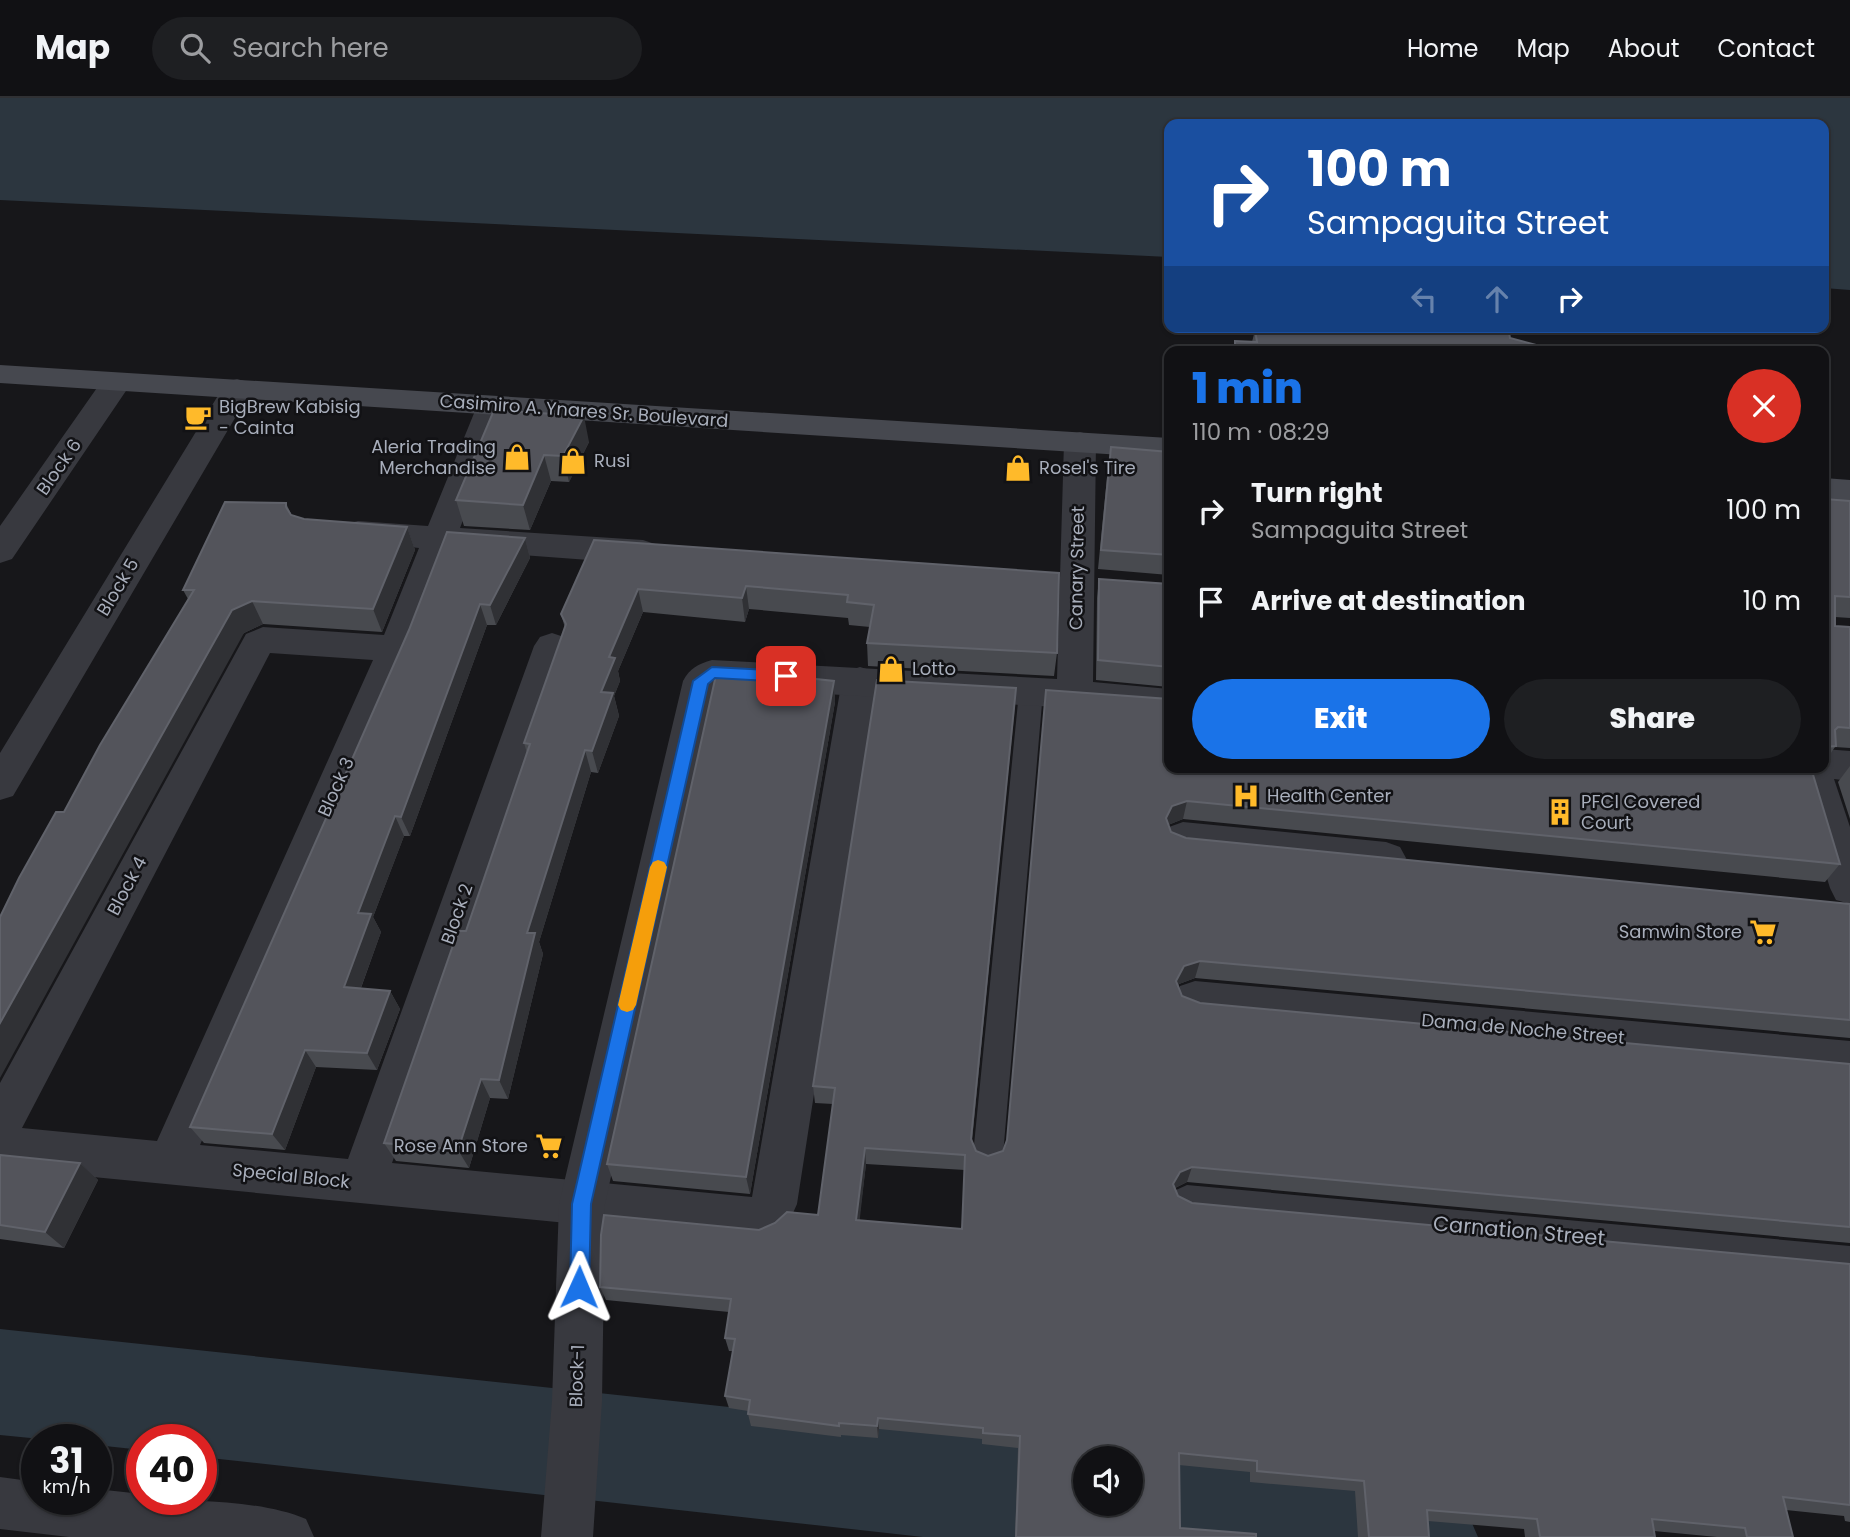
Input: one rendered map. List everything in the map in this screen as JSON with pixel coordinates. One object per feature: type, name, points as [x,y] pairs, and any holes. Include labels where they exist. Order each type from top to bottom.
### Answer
[{"type":"main road","name":"Casimiro A. Ynares Sr. Boulevard","points":[[0,374],[1164,448]]},
{"type":"main road","points":[[1829,489],[1850,491]]},
{"type":"street","name":"Block 6","points":[[0,551],[117,382]]},
{"type":"street","name":"Block 5","points":[[0,785],[237,389]]},
{"type":"street","name":"Block 3","points":[[169,1164],[396,649],[492,406]]},
{"type":"street","name":"Canary Street","points":[[1075,694],[1080,442]]},
{"type":"street","points":[[329,530],[668,554]]},
{"type":"street","name":"Block 4","points":[[0,1126],[255,647],[263,639],[396,649]]},
{"type":"street","name":"Block 2","points":[[362,1182],[552,646]]},
{"type":"street","name":"Block-1","points":[[567,1537],[575,1425],[582,1204],[701,681],[712,673],[860,680]]},
{"type":"street","points":[[860,680],[1164,703]]},
{"type":"street","name":"Special Block","points":[[0,1147],[762,1220],[770,1213],[774,1204],[860,680]]},
{"type":"street","points":[[1829,764],[1850,766]]},
{"type":"street","points":[[1813,773],[1841,898]]},
{"type":"street","points":[[1183,838],[1419,861]]},
{"type":"street","name":"Dama de Noche Street","points":[[1195,999],[1850,1059]]},
{"type":"street","points":[[0,1503],[288,1537]]},
{"type":"lane","points":[[988,1155],[1031,692]]},
{"type":"lane","name":"Carnation Street","points":[[1187,1200],[1850,1262]]},
{"type":"shaded area","points":[[0,98],[1850,98],[1850,290],[1829,288],[1829,119],[1164,119],[1164,257],[0,200]]},
{"type":"building","points":[[1256,333],[1509,333],[1510,338],[1540,346],[1235,346],[1235,341],[1257,342]]},
{"type":"building","points":[[494,410],[584,416],[563,456],[544,455],[523,505],[456,500]]},
{"type":"building","points":[[1111,447],[1164,452],[1164,555],[1101,550]]},
{"type":"building","points":[[1829,499],[1850,501],[1850,597],[1835,596],[1835,626],[1850,627],[1850,728],[1838,727],[1835,730],[1836,746],[1829,747]]},
{"type":"building","points":[[225,502],[286,503],[291,515],[304,519],[407,527],[373,609],[252,601],[232,610],[0,1023],[0,917],[56,812],[64,812],[100,745],[194,590],[183,590]]},
{"type":"building","points":[[447,532],[525,538],[490,605],[480,604],[401,817],[395,816],[358,913],[371,914],[344,987],[390,991],[367,1053],[305,1050],[272,1134],[190,1127],[409,630]]},
{"type":"building","points":[[594,540],[1059,573],[1057,653],[867,643],[874,605],[847,602],[848,595],[746,586],[742,598],[638,589],[609,657],[615,658],[601,692],[613,693],[592,751],[585,750],[527,933],[535,933],[499,1080],[481,1079],[458,1150],[384,1143],[458,931],[466,931],[530,744],[524,743],[566,624],[561,614]]},
{"type":"building","points":[[1099,579],[1164,584],[1164,667],[1098,660]]},
{"type":"building","points":[[716,675],[777,679],[778,675],[834,681],[746,1177],[607,1164]]},
{"type":"building","points":[[877,680],[1016,688],[971,1139],[976,1151],[988,1156],[1003,1151],[1007,1140],[1046,690],[1164,699],[1164,773],[1813,773],[1840,864],[1187,801],[1172,806],[1166,818],[1171,832],[1186,838],[1850,904],[1850,1020],[1200,961],[1184,966],[1176,981],[1182,996],[1200,1003],[1850,1064],[1850,1227],[1192,1167],[1180,1172],[1173,1184],[1178,1196],[1192,1203],[1850,1264],[1850,1505],[1783,1497],[1793,1537],[1747,1537],[1745,1528],[1652,1519],[1655,1537],[1540,1537],[1537,1519],[1427,1510],[1429,1537],[1369,1537],[1364,1481],[1257,1471],[1257,1461],[1179,1453],[1180,1528],[1256,1534],[1256,1537],[1016,1537],[1020,1436],[983,1433],[983,1428],[878,1418],[877,1426],[839,1423],[839,1426],[748,1414],[750,1400],[725,1396],[735,1339],[725,1338],[731,1299],[600,1287],[604,1215],[759,1230],[775,1223],[787,1212],[818,1215],[835,1088],[813,1086]],"holes":[[[865,1148],[965,1155],[962,1229],[856,1220]]]},
{"type":"building","points":[[0,1155],[80,1163],[45,1232],[0,1225]]},
{"type":"waterway","points":[[0,1382],[1073,1499]]},
{"type":"waterway","points":[[1143,1506],[1422,1537]]},
{"type":"slow traffic","points":[[627,1005],[658,867]]},
{"type":"place","name":"BigBrew Kabisig - Cainta","points":[[198,417]]},
{"type":"place","name":"Aleria Trading Merchandise","points":[[517,457]]},
{"type":"place","name":"Rusi","points":[[573,461]]},
{"type":"place","name":"Rosel's Tire","points":[[1018,468]]},
{"type":"place","name":"Lotto","points":[[891,669]]},
{"type":"place","name":"Health Center","points":[[1246,796]]},
{"type":"place","name":"PFCI Covered Court","points":[[1560,812]]},
{"type":"place","name":"Samwin Store","points":[[1763,932]]},
{"type":"place","name":"Rose Ann Store","points":[[549,1146]]},
{"type":"route","points":[[579,1287],[582,1204],[701,681],[712,673],[786,676]]}]
